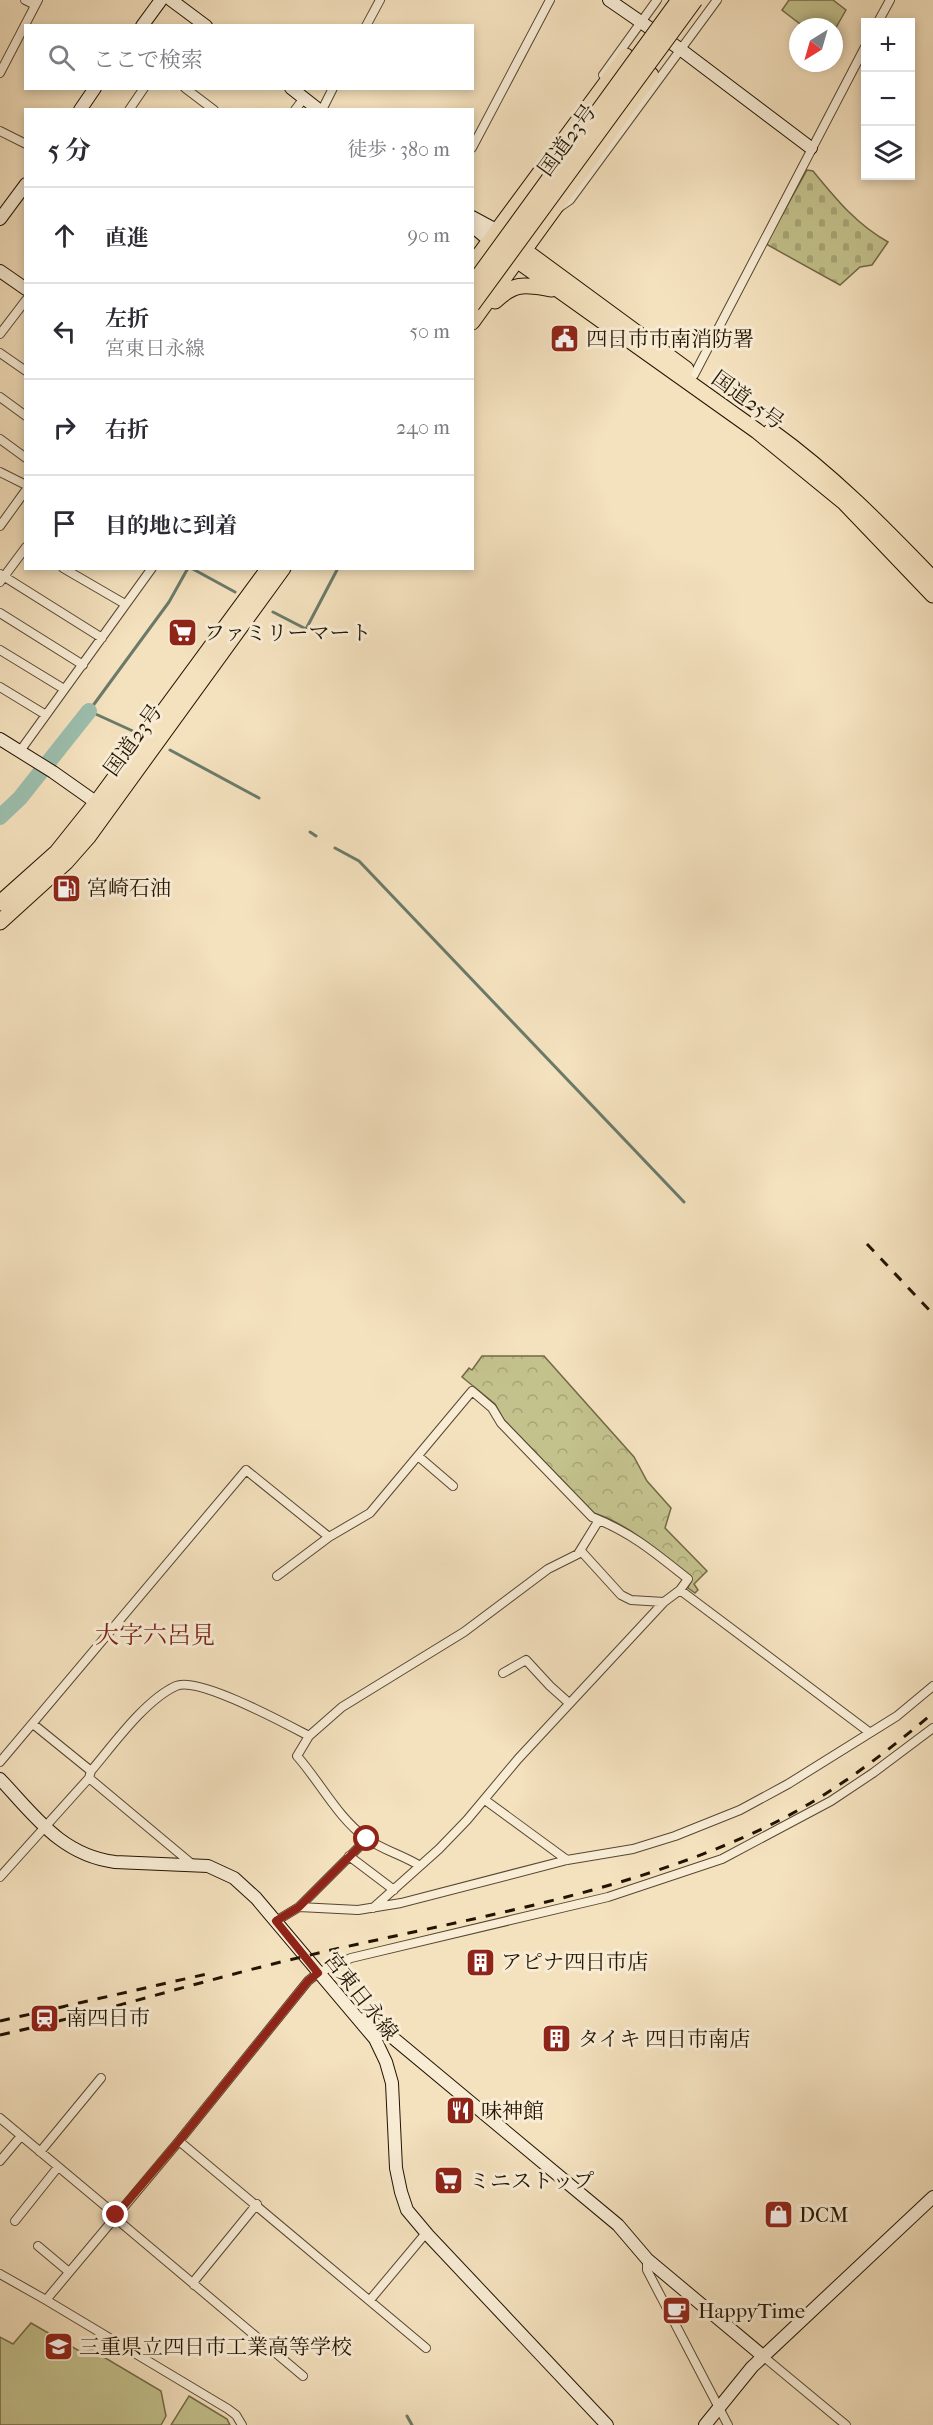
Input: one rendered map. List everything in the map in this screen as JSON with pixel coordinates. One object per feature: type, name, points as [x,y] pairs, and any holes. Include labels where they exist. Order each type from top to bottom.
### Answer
[{"type":"highway","points":[[474,262],[528,192],[667,0]]},
{"type":"highway","name":"国道23号","points":[[474,282],[679,0]]},
{"type":"highway","name":"国道23号","points":[[477,307],[694,0]]},
{"type":"highway","points":[[477,307],[521,254],[705,0]]},
{"type":"highway","name":"国道25号","points":[[494,236],[805,455],[861,504],[933,579]]},
{"type":"highway","name":"国道25号","points":[[521,254],[555,289],[757,431],[845,503],[933,595]]},
{"type":"highway","points":[[477,307],[518,285],[555,289]]},
{"type":"highway","points":[[248,607],[259,570]]},
{"type":"highway","name":"国道23号","points":[[248,607],[268,570]]},
{"type":"highway","name":"国道23号","points":[[0,922],[66,862],[102,807],[248,607],[281,570]]},
{"type":"highway","points":[[248,607],[286,570]]},
{"type":"highway","name":"国道23号","points":[[0,903],[57,852],[102,807]]},
{"type":"street","points":[[25,0],[36,3],[25,24]]},
{"type":"street","points":[[143,24],[161,0]]},
{"type":"street","points":[[171,0],[203,24]]},
{"type":"street","points":[[367,24],[380,0]]},
{"type":"street","points":[[474,144],[550,0]]},
{"type":"street","points":[[609,0],[680,49],[811,148]]},
{"type":"street","points":[[528,192],[532,173],[657,0]]},
{"type":"street","points":[[550,213],[570,200],[717,0]]},
{"type":"street","points":[[880,18],[890,0]]},
{"type":"street","points":[[0,73],[24,26]]},
{"type":"street","points":[[694,375],[861,54]]},
{"type":"street","points":[[81,108],[94,90]]},
{"type":"street","points":[[132,108],[143,90]]},
{"type":"street","points":[[188,90],[211,108]]},
{"type":"street","points":[[294,90],[318,108]]},
{"type":"street","points":[[322,108],[332,90]]},
{"type":"street","points":[[296,108],[304,98]]},
{"type":"street","points":[[0,131],[24,143]]},
{"type":"street","points":[[0,219],[24,187]]},
{"type":"street","points":[[474,219],[494,236]]},
{"type":"street","points":[[474,227],[494,236]]},
{"type":"street","points":[[0,271],[24,288]]},
{"type":"street","points":[[0,334],[24,303]]},
{"type":"street","points":[[0,353],[24,370]]},
{"type":"street","points":[[0,397],[24,415]]},
{"type":"street","points":[[0,439],[24,457]]},
{"type":"street","points":[[0,472],[24,484]]},
{"type":"street","points":[[0,526],[24,493]]},
{"type":"street","points":[[24,549],[1,578],[102,638]]},
{"type":"street","points":[[66,570],[125,604]]},
{"type":"street","points":[[20,751],[150,570]]},
{"type":"street","points":[[0,613],[83,665]]},
{"type":"street","points":[[0,650],[64,689]]},
{"type":"street","points":[[0,687],[46,715]]},
{"type":"street","points":[[0,739],[53,771],[102,807]]},
{"type":"street","points":[[277,1576],[329,1537],[370,1513],[472,1391],[492,1408],[501,1422],[592,1517],[608,1522],[635,1537],[688,1579],[680,1590],[664,1602],[569,1703],[518,1759],[485,1800],[420,1866],[373,1908]]},
{"type":"street","points":[[418,1456],[453,1486]]},
{"type":"street","points":[[0,1762],[246,1470],[329,1537]]},
{"type":"street","points":[[420,1866],[367,1839],[342,1817],[326,1791],[297,1756],[309,1737],[342,1707],[464,1632],[548,1569],[580,1551],[599,1520]]},
{"type":"street","points":[[580,1551],[621,1595],[631,1600],[664,1602]]},
{"type":"street","points":[[680,1590],[869,1732]]},
{"type":"street","points":[[503,1673],[526,1660],[569,1703]]},
{"type":"street","points":[[0,1877],[90,1775],[138,1716],[179,1685],[187,1684],[225,1696],[309,1737]]},
{"type":"street","points":[[299,1907],[343,1910],[401,1903],[567,1860],[633,1849],[675,1836],[740,1810],[817,1767],[897,1716],[933,1686]]},
{"type":"street","points":[[33,1724],[192,1864]]},
{"type":"street","points":[[46,2300],[179,2141],[252,2048],[308,1981],[318,1973],[362,1955],[608,1897],[722,1859],[831,1801],[881,1768],[933,1728]]},
{"type":"street","name":"宮東日永線","points":[[0,1779],[67,1847],[101,1861],[128,1864],[192,1864],[217,1869],[234,1878],[256,1898],[375,2039],[386,2062],[392,2083],[396,2168],[407,2210],[607,2425]]},
{"type":"street","points":[[485,1800],[567,1860]]},
{"type":"street","points":[[276,1921],[299,1907],[367,1839]]},
{"type":"street","points":[[349,1856],[394,1890]]},
{"type":"street","points":[[360,2020],[365,2019],[380,2027],[618,2225],[647,2259],[846,2425]]},
{"type":"street","points":[[40,2152],[101,2078]]},
{"type":"street","points":[[0,2118],[303,2376]]},
{"type":"street","points":[[0,2161],[21,2136]]},
{"type":"street","points":[[179,2141],[257,2204],[426,2348]]},
{"type":"street","points":[[15,2221],[58,2168]]},
{"type":"street","points":[[705,2425],[752,2367],[933,2197]]},
{"type":"street","points":[[194,2284],[257,2204]]},
{"type":"street","points":[[370,2300],[426,2233]]},
{"type":"street","points":[[38,2246],[69,2272]]},
{"type":"street","points":[[647,2259],[646,2270],[728,2425]]},
{"type":"street","points":[[0,2274],[228,2409],[236,2415],[242,2425]]},
{"type":"green space","points":[[789,0],[833,0],[846,10],[841,18],[792,18],[782,10]]},
{"type":"green space","points":[[807,170],[813,171],[856,219],[888,242],[872,265],[860,267],[840,285],[766,244]]},
{"type":"green space","points":[[482,1356],[544,1356],[634,1457],[647,1481],[671,1508],[665,1528],[707,1571],[694,1584],[698,1590],[695,1593],[688,1588],[691,1580],[646,1542],[621,1525],[594,1513],[504,1420],[495,1404],[462,1377],[469,1368],[472,1370]]},
{"type":"green space","name":"三重県立四日市工業高等学校","points":[[31,2323],[81,2352],[92,2350],[161,2391],[166,2416],[161,2425],[0,2425],[0,2337],[13,2344]]},
{"type":"green space","points":[[189,2396],[227,2419],[230,2425],[171,2425]]},
{"type":"waterway","points":[[135,732],[89,711],[169,602],[187,570]]},
{"type":"waterway","points":[[195,570],[235,592]]},
{"type":"waterway","points":[[273,612],[306,629],[337,570]]},
{"type":"waterway","points":[[0,817],[20,798],[89,711]]},
{"type":"waterway","points":[[170,750],[259,798]]},
{"type":"waterway","points":[[310,832],[316,836]]},
{"type":"waterway","points":[[335,848],[359,861],[684,1202]]},
{"type":"waterway","points":[[407,2416],[412,2425]]},
{"type":"railway","points":[[867,1244],[933,1314]]},
{"type":"railway","points":[[0,2035],[268,1965],[541,1903],[656,1871],[713,1850],[790,1815],[854,1775],[933,1713]]},
{"type":"railway","points":[[0,2021],[211,1973]]},
{"type":"place","name":"四日市市南消防署","points":[[565,339]]},
{"type":"place","name":"ファミリーマート","points":[[183,633]]},
{"type":"place","name":"宮崎石油","points":[[66,888]]},
{"type":"place","name":"アピナ四日市店","points":[[480,1962]]},
{"type":"place","name":"南四日市","points":[[45,2018]]},
{"type":"place","name":"タイキ 四日市南店","points":[[557,2039]]},
{"type":"place","name":"味神館","points":[[460,2111]]},
{"type":"place","name":"ミニストップ","points":[[448,2181]]},
{"type":"place","name":"DCM","points":[[778,2215]]},
{"type":"place","name":"HappyTime","points":[[677,2311]]},
{"type":"place","name":"三重県立四日市工業高等学校","points":[[58,2347]]},
{"type":"district","name":"大字六呂見","points":[[155,1635]]},
{"type":"route","points":[[116,2215],[179,2141],[252,2048],[308,1981],[318,1973],[276,1921],[299,1907],[367,1839]]}]
